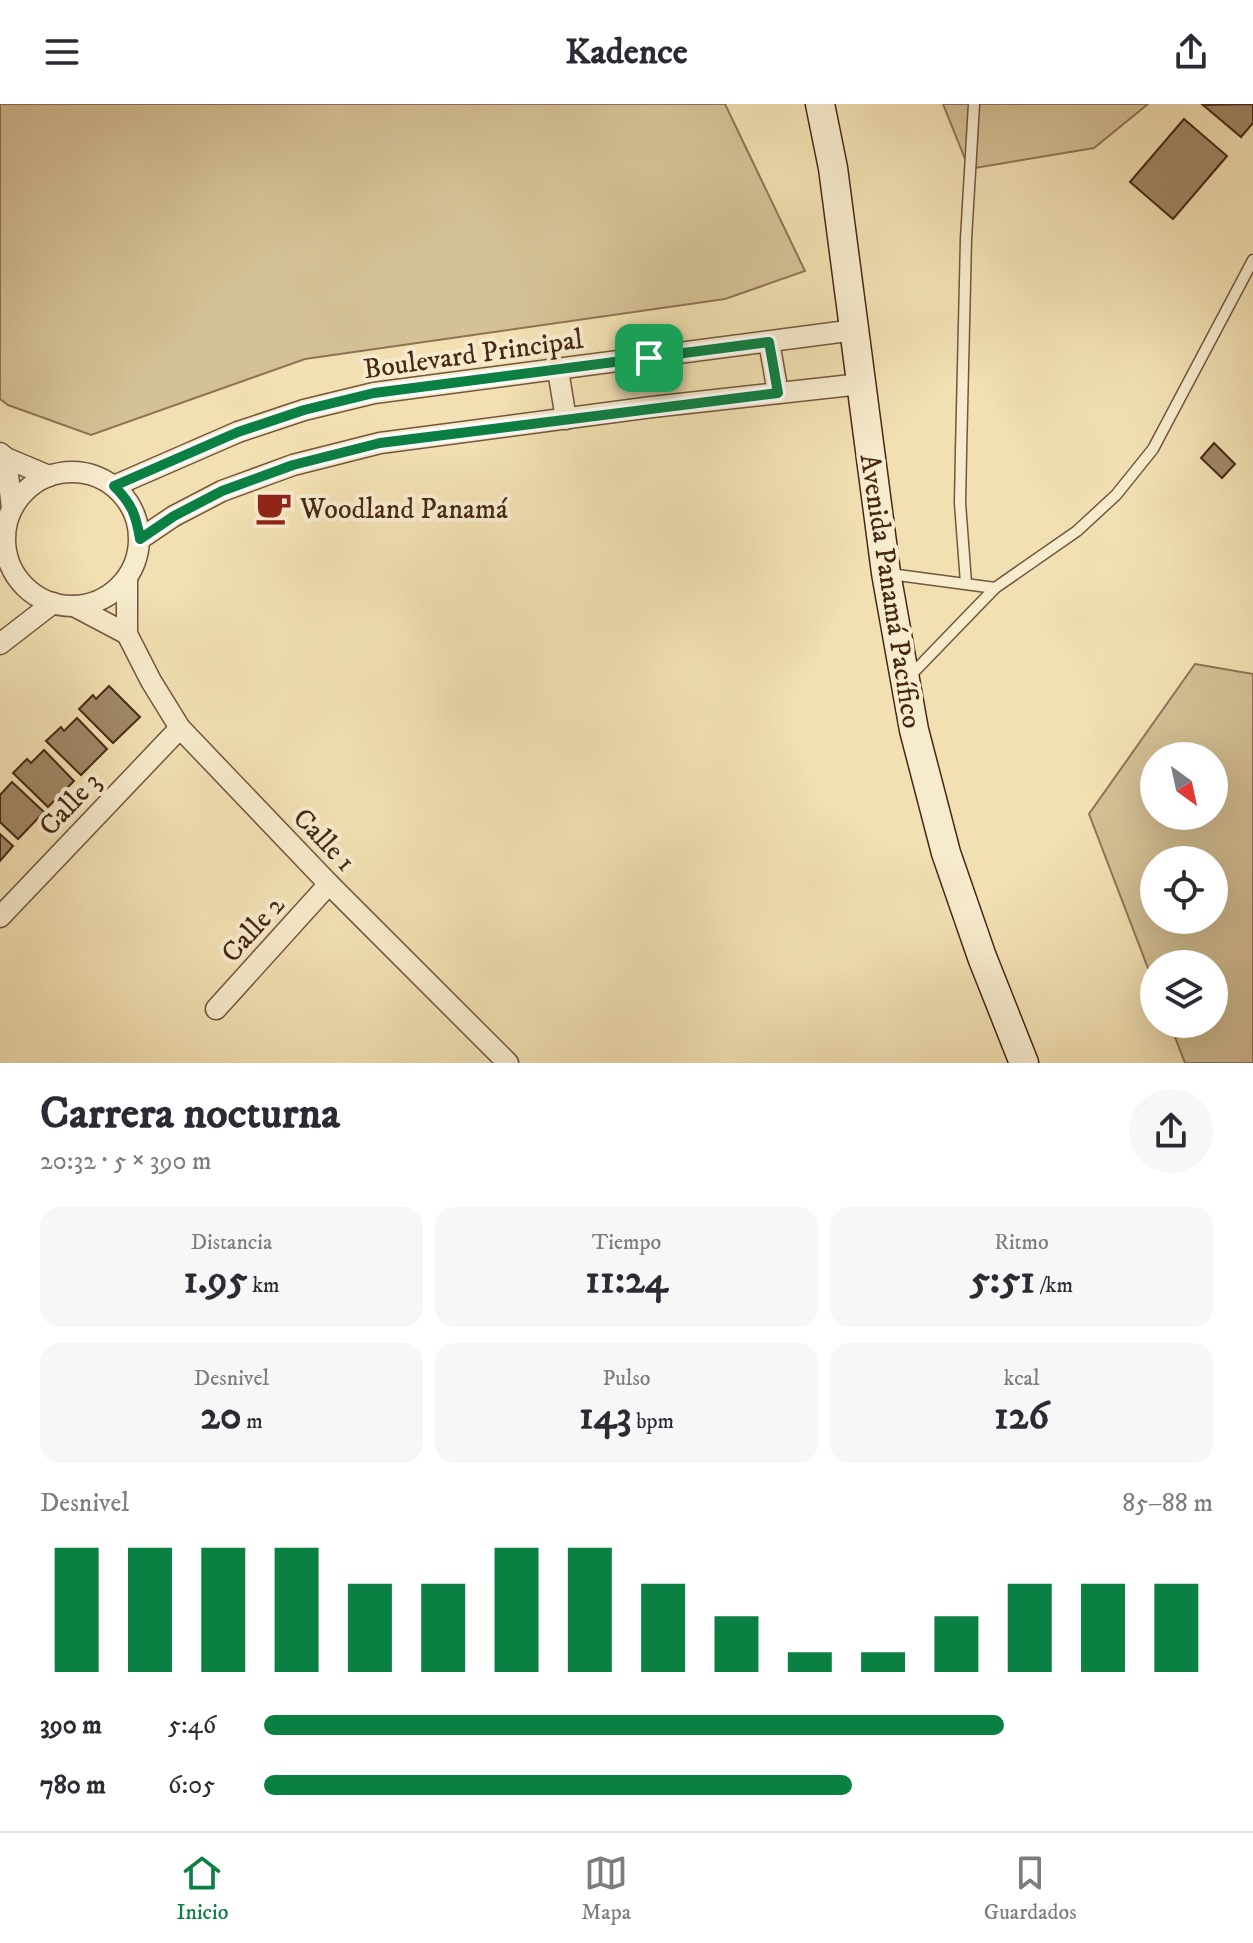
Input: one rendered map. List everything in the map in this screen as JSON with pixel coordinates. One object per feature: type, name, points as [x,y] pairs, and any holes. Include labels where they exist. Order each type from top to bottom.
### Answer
[{"type":"main road","name":"Avenida Panamá Pacífico","points":[[820,104],[833,168],[886,573],[914,730],[946,853],[982,957],[1024,1063]]},
{"type":"street","name":"Boulevard Principal","points":[[114,486],[238,432],[304,410],[374,393],[855,330]]},
{"type":"street","points":[[769,342],[778,393]]},
{"type":"street","points":[[558,370],[566,419]]},
{"type":"street","points":[[140,539],[174,516],[222,491],[293,465],[380,443],[861,384]]},
{"type":"street","points":[[3,455],[49,476]]},
{"type":"street","points":[[3,455],[12,508]]},
{"type":"street","points":[[0,644],[63,604],[94,602],[112,592],[127,578],[136,559],[140,539],[136,518],[127,499],[114,486],[92,474],[71,472],[49,476],[28,488],[12,508],[5,532],[4,560],[32,593],[63,604],[127,634]]},
{"type":"street","name":"Calle 1","points":[[127,578],[127,634],[180,728],[329,884],[508,1063]]},
{"type":"street","name":"Calle 3","points":[[0,917],[180,728]]},
{"type":"street","name":"Calle 2","points":[[216,1009],[329,884]]},
{"type":"lane","points":[[966,583],[960,503],[967,225],[974,104]]},
{"type":"lane","points":[[905,682],[995,588],[1077,531],[1116,495],[1153,449],[1253,260]]},
{"type":"lane","points":[[886,573],[995,588]]},
{"type":"shaded area","points":[[0,104],[725,104],[805,271],[725,299],[305,359],[91,435],[8,405],[0,399]]},
{"type":"shaded area","points":[[943,104],[1148,104],[1094,148],[969,169]]},
{"type":"shaded area","points":[[1195,664],[1253,674],[1253,1063],[1185,1063],[1175,1038],[1228,1038],[1228,950],[1141,950],[1089,814]]},
{"type":"building","points":[[1253,104],[1253,123],[1241,137],[1203,105]]},
{"type":"building","points":[[1184,119],[1227,156],[1173,219],[1130,182]]},
{"type":"building","points":[[1214,443],[1235,464],[1222,478],[1201,458]]},
{"type":"building","points":[[109,686],[140,717],[113,743],[79,709],[93,695],[96,699]]},
{"type":"building","points":[[77,718],[107,749],[81,775],[46,741],[61,727],[64,731]]},
{"type":"building","points":[[44,750],[74,781],[48,807],[13,773],[27,759],[31,763]]},
{"type":"building","points":[[12,782],[44,812],[18,839],[0,822],[0,795]]},
{"type":"building","points":[[0,834],[13,846],[0,861]]},
{"type":"place","name":"Woodland Panamá","points":[[274,508]]},
{"type":"route","points":[[769,342],[778,393],[380,443],[293,465],[222,491],[174,516],[140,539],[136,518],[127,499],[114,486],[238,432],[304,410],[374,393],[649,358],[769,342]]}]
